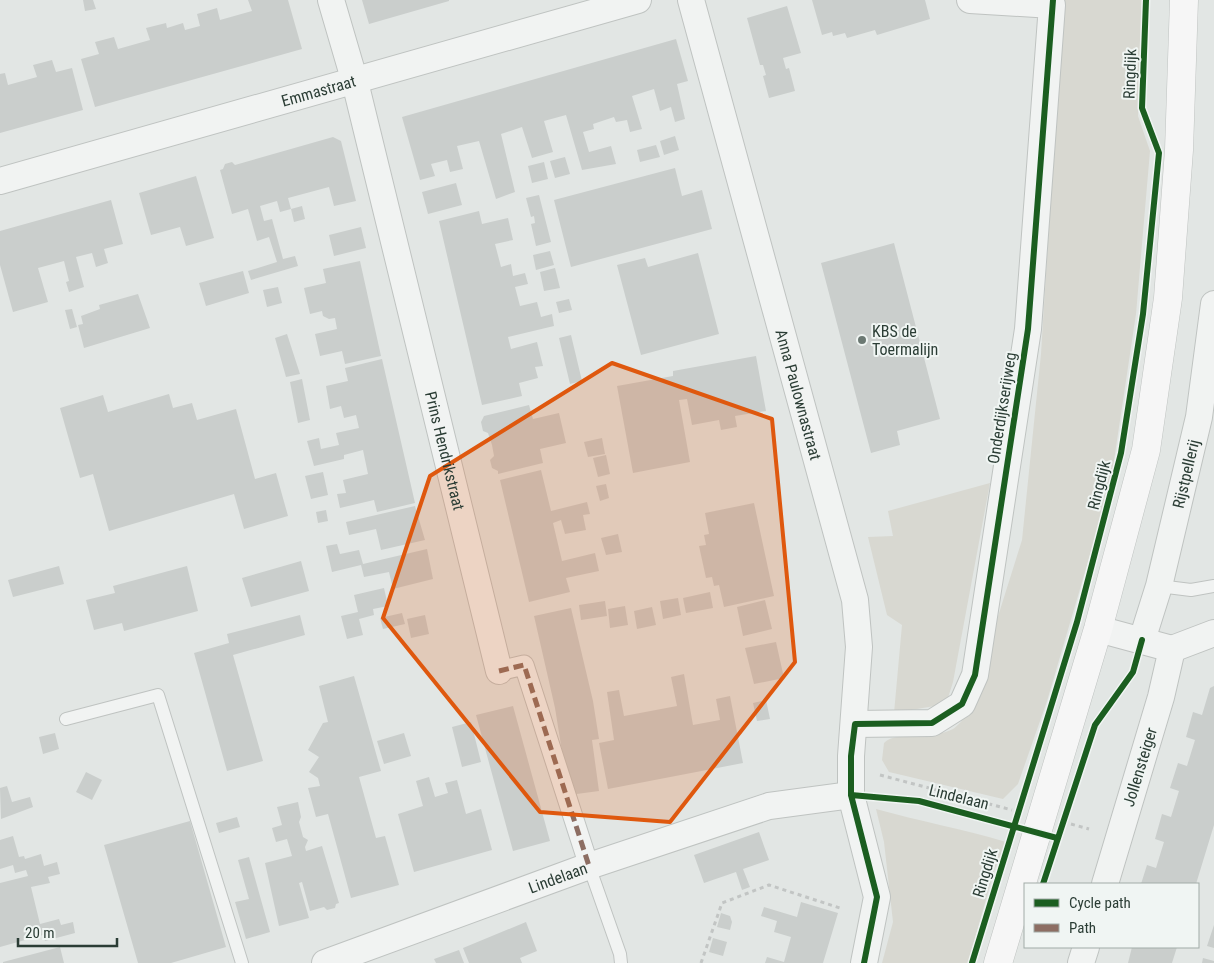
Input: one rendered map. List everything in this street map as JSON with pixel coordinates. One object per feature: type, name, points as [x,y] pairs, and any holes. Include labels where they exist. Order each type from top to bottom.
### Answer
[{"type":"main road","points":[[998,963],[1029,822],[1098,629],[1146,450],[1168,298],[1179,150],[1184,0]]},
{"type":"street","name":"Prins Hendrikstraat","points":[[331,0],[354,82],[498,671],[524,665],[590,866]]},
{"type":"street","name":"Emmastraat","points":[[0,181],[638,0]]},
{"type":"street","name":"Anna Paulownastraat","points":[[692,0],[855,600],[859,647],[851,767],[852,795]]},
{"type":"street","name":"Onderdijkserijweg","points":[[855,724],[932,724],[962,704],[975,675],[1028,329],[1052,5],[970,0]]},
{"type":"street","name":"Rijstpellerij","points":[[1142,640],[1159,586],[1199,417],[1214,304]]},
{"type":"street","points":[[1098,629],[1172,649],[1214,633]]},
{"type":"street","name":"Jollensteiger","points":[[1105,883],[1161,697],[1172,649]]},
{"type":"street","points":[[852,795],[859,833],[877,897],[874,920],[864,963]]},
{"type":"street","name":"Lindelaan","points":[[325,963],[590,866],[769,806],[852,795]]},
{"type":"street","points":[[1081,963],[1086,948]]},
{"type":"lane","points":[[1159,586],[1191,590],[1214,586]]},
{"type":"lane","points":[[66,719],[158,695],[242,963]]},
{"type":"lane","points":[[590,866],[620,954],[621,963]]},
{"type":"path","points":[[851,767],[1029,822],[1086,828]]},
{"type":"path","points":[[701,963],[722,903],[769,885],[874,920]]},
{"type":"highlighted area","points":[[612,363],[772,419],[795,662],[670,822],[540,812],[383,618],[430,476]]},
{"type":"shaded area","points":[[1063,0],[1142,0],[1138,116],[1150,151],[1136,314],[1110,487],[1047,701],[1018,784],[1003,799],[889,772],[882,760],[884,743],[890,739],[945,732],[955,728],[967,715],[1022,540],[1041,354]]},
{"type":"shaded area","points":[[990,483],[953,682],[946,704],[894,713],[902,625],[887,615],[868,537],[893,536],[888,511]]},
{"type":"shaded area","points":[[876,809],[1006,842],[994,871],[968,963],[882,963],[893,922],[884,842]]},
{"type":"building","points":[[83,0],[93,0],[96,9],[85,11]]},
{"type":"building","points":[[248,0],[288,0],[302,49],[95,107],[81,59],[99,54],[95,42],[114,37],[118,49],[150,40],[146,28],[166,23],[167,28],[183,23],[185,30],[200,26],[197,14],[217,8],[220,20],[252,11]]},
{"type":"building","points":[[362,0],[449,0],[449,1],[369,24]]},
{"type":"building","points":[[812,0],[925,0],[930,19],[877,35],[875,30],[847,38],[845,33],[833,36],[832,32],[822,35]]},
{"type":"building","points":[[787,6],[801,53],[783,58],[786,69],[789,68],[795,91],[769,98],[763,76],[766,75],[763,65],[760,65],[747,18]]},
{"type":"building","points":[[676,39],[688,81],[677,84],[685,119],[675,122],[671,107],[660,111],[654,89],[632,96],[642,129],[630,132],[627,120],[616,122],[614,117],[593,124],[594,129],[583,132],[589,152],[611,146],[616,164],[582,170],[566,115],[544,121],[553,152],[532,158],[522,127],[501,134],[515,192],[496,199],[479,141],[457,146],[463,169],[450,172],[447,160],[431,164],[435,176],[420,180],[402,117]]},
{"type":"building","points":[[52,60],[56,72],[72,68],[83,110],[0,133],[0,74],[5,73],[8,85],[37,77],[33,65]]},
{"type":"building","points":[[675,136],[679,150],[664,155],[660,141]]},
{"type":"building","points":[[333,137],[341,141],[356,201],[334,206],[329,187],[288,198],[291,209],[280,212],[277,201],[260,206],[264,221],[272,219],[283,259],[295,256],[298,266],[251,280],[248,271],[277,262],[269,237],[257,241],[248,209],[232,214],[220,170],[223,169],[225,164],[232,162],[235,165]]},
{"type":"building","points":[[656,145],[660,157],[640,162],[637,150]]},
{"type":"building","points":[[565,157],[570,174],[555,178],[550,161]]},
{"type":"building","points":[[544,162],[548,179],[532,183],[528,166]]},
{"type":"building","points":[[675,168],[682,196],[702,190],[712,229],[571,267],[554,200]]},
{"type":"building","points":[[196,176],[214,238],[186,246],[180,227],[151,235],[139,193]]},
{"type":"building","points":[[456,183],[462,205],[428,214],[422,192]]},
{"type":"building","points":[[539,195],[551,242],[536,246],[531,224],[535,223],[534,216],[531,217],[526,198]]},
{"type":"building","points":[[111,200],[123,244],[104,249],[108,263],[96,267],[92,253],[76,257],[84,287],[69,292],[66,282],[69,281],[64,261],[38,268],[48,302],[13,312],[0,265],[0,231]]},
{"type":"building","points":[[302,206],[305,219],[294,222],[291,209]]},
{"type":"building","points":[[479,211],[482,224],[508,218],[513,240],[495,244],[501,267],[511,264],[513,276],[525,273],[528,284],[515,287],[520,306],[537,302],[541,317],[552,314],[554,326],[508,337],[511,349],[537,342],[543,366],[535,367],[538,378],[519,383],[522,396],[482,405],[439,221]]},
{"type":"building","points":[[361,227],[366,248],[334,256],[329,235]]},
{"type":"building","points":[[894,243],[940,419],[897,431],[900,445],[871,453],[821,263]]},
{"type":"building","points":[[550,251],[554,265],[536,270],[533,255]]},
{"type":"building","points":[[698,253],[719,334],[641,355],[617,265],[645,258],[648,267]]},
{"type":"building","points":[[360,261],[381,356],[345,364],[342,351],[320,356],[315,334],[337,329],[335,318],[329,319],[323,316],[322,311],[310,314],[304,288],[326,283],[323,269]]},
{"type":"building","points":[[555,268],[560,288],[544,291],[540,272]]},
{"type":"building","points":[[243,271],[249,293],[206,306],[199,283]]},
{"type":"building","points":[[278,287],[282,303],[267,307],[263,290]]},
{"type":"building","points":[[138,294],[150,328],[84,348],[78,325],[83,324],[81,316],[100,309],[99,305]]},
{"type":"building","points":[[569,299],[572,310],[559,313],[556,302]]},
{"type":"building","points":[[72,309],[77,327],[70,329],[65,310]]},
{"type":"building","points":[[287,334],[300,374],[286,377],[275,338]]},
{"type":"building","points":[[571,335],[582,381],[570,384],[559,338]]},
{"type":"building","points":[[756,356],[766,411],[735,416],[737,427],[721,430],[719,420],[692,425],[687,399],[679,400],[690,462],[633,473],[617,386],[673,376],[673,371]]},
{"type":"building","points":[[382,359],[415,503],[377,512],[374,500],[340,508],[337,494],[346,493],[343,480],[368,474],[363,450],[344,455],[344,459],[314,466],[307,441],[319,438],[321,449],[339,445],[336,433],[359,428],[356,415],[344,418],[341,406],[330,409],[326,386],[348,381],[345,368]]},
{"type":"building","points":[[302,379],[310,420],[298,423],[290,382]]},
{"type":"building","points":[[169,394],[173,408],[192,403],[197,420],[236,409],[255,479],[276,473],[288,516],[244,529],[234,494],[109,531],[93,474],[80,478],[60,408],[103,395],[108,412]]},
{"type":"building","points":[[529,405],[533,419],[559,413],[566,443],[540,449],[543,463],[498,474],[498,471],[492,468],[490,460],[494,456],[492,445],[488,433],[483,431],[481,422],[484,416]]},
{"type":"building","points":[[602,438],[605,454],[588,457],[584,442]]},
{"type":"building","points":[[606,455],[610,474],[598,477],[593,458]]},
{"type":"building","points":[[541,470],[551,511],[587,502],[590,514],[583,515],[586,530],[565,534],[561,520],[553,523],[562,561],[595,553],[599,571],[566,578],[570,592],[529,602],[500,480]]},
{"type":"building","points":[[323,472],[328,495],[311,499],[305,476]]},
{"type":"building","points":[[606,484],[609,498],[600,501],[596,486]]},
{"type":"building","points":[[754,503],[774,596],[724,607],[719,585],[714,586],[712,577],[706,578],[699,546],[706,545],[704,535],[709,534],[705,513]]},
{"type":"building","points":[[415,506],[425,540],[381,550],[376,529],[349,535],[346,522]]},
{"type":"building","points":[[326,510],[328,521],[318,523],[316,512]]},
{"type":"building","points":[[618,534],[622,552],[606,555],[601,538]]},
{"type":"building","points":[[337,544],[340,554],[359,550],[363,564],[427,549],[433,579],[393,589],[389,572],[364,577],[361,565],[332,572],[326,546]]},
{"type":"building","points":[[301,561],[309,591],[251,607],[242,578]]},
{"type":"building","points":[[59,566],[64,584],[13,597],[8,580]]},
{"type":"building","points":[[187,566],[198,611],[124,631],[122,623],[94,630],[86,600],[115,593],[113,586]]},
{"type":"building","points":[[384,588],[388,606],[373,609],[374,615],[359,619],[363,635],[347,639],[341,616],[358,612],[354,595]]},
{"type":"building","points":[[710,592],[713,608],[686,613],[683,598]]},
{"type":"building","points":[[678,598],[681,615],[663,619],[660,601]]},
{"type":"building","points":[[765,600],[772,629],[743,636],[737,607]]},
{"type":"building","points":[[605,601],[607,616],[581,620],[579,605]]},
{"type":"building","points":[[625,606],[628,625],[610,628],[608,609]]},
{"type":"building","points":[[652,607],[656,625],[637,629],[634,611]]},
{"type":"building","points":[[571,608],[593,701],[599,739],[592,740],[599,791],[569,795],[555,708],[534,616]]},
{"type":"building","points":[[402,613],[405,624],[383,629],[380,618]]},
{"type":"building","points":[[300,615],[305,635],[233,655],[263,761],[227,771],[194,653],[229,643],[227,634]]},
{"type":"building","points":[[425,615],[429,634],[411,638],[407,619]]},
{"type":"building","points":[[776,642],[784,678],[754,684],[745,648]]},
{"type":"building","points":[[684,674],[693,725],[720,720],[716,699],[730,696],[743,763],[608,789],[599,743],[614,740],[607,692],[619,690],[624,716],[677,706],[671,677]]},
{"type":"building","points":[[354,676],[381,771],[359,777],[376,838],[385,836],[399,885],[351,898],[328,814],[316,817],[308,788],[320,786],[318,778],[309,772],[319,757],[308,750],[323,723],[328,722],[319,686]]},
{"type":"building","points":[[1214,686],[1214,825],[1196,883],[1141,883],[1147,865],[1156,868],[1164,842],[1155,839],[1162,814],[1171,817],[1179,791],[1170,788],[1178,763],[1187,766],[1195,740],[1186,737],[1193,712],[1202,715],[1210,688]]},
{"type":"building","points":[[766,700],[770,719],[757,721],[753,703]]},
{"type":"building","points":[[513,706],[550,841],[513,851],[476,715]]},
{"type":"building","points":[[471,722],[481,762],[462,767],[452,727]]},
{"type":"building","points":[[55,733],[59,749],[43,754],[39,737]]},
{"type":"building","points":[[404,733],[411,756],[384,764],[377,741]]},
{"type":"building","points":[[86,772],[102,780],[92,800],[76,792]]},
{"type":"building","points":[[429,777],[435,797],[448,793],[445,783],[457,780],[466,814],[481,809],[492,850],[414,872],[398,814],[423,806],[416,781]]},
{"type":"building","points":[[7,786],[12,802],[30,797],[33,807],[1,819],[0,788]]},
{"type":"building","points":[[298,802],[301,817],[299,822],[303,837],[308,840],[305,847],[306,851],[322,846],[339,903],[336,904],[335,908],[327,910],[324,907],[310,911],[302,882],[299,883],[309,918],[279,926],[265,863],[292,856],[287,839],[276,842],[272,828],[282,825],[277,807]]},
{"type":"building","points":[[237,817],[240,827],[219,833],[216,823]]},
{"type":"building","points":[[190,821],[226,947],[171,963],[138,963],[104,845]]},
{"type":"building","points":[[759,832],[769,860],[743,869],[750,887],[742,890],[736,872],[704,883],[694,855]]},
{"type":"building","points":[[13,836],[19,857],[24,856],[25,859],[41,854],[44,866],[57,862],[60,874],[48,877],[50,883],[31,887],[40,924],[59,919],[61,925],[73,922],[75,933],[45,941],[43,935],[0,947],[0,883],[28,876],[26,870],[15,873],[13,865],[0,869],[0,840]]},
{"type":"building","points":[[249,857],[270,932],[246,939],[235,902],[249,899],[238,860]]},
{"type":"building","points":[[801,902],[838,913],[823,963],[765,963],[767,957],[784,962],[791,937],[774,932],[777,921],[761,916],[764,907],[797,917]]},
{"type":"building","points":[[721,913],[730,916],[732,922],[730,930],[717,927]]},
{"type":"building","points":[[526,922],[537,951],[520,958],[522,963],[469,963],[463,948]]},
{"type":"building","points":[[1214,925],[1214,948],[1207,946]]},
{"type":"building","points":[[713,938],[727,942],[723,956],[709,952]]},
{"type":"building","points":[[60,947],[64,963],[3,963],[3,962]]},
{"type":"building","points":[[1132,948],[1177,948],[1172,963],[1128,963]]},
{"type":"building","points":[[459,950],[464,963],[436,963],[434,959]]},
{"type":"building","points":[[1203,958],[1214,961],[1214,963],[1202,963]]},
{"type":"marked path","points":[[499,671],[524,665],[589,866]]},
{"type":"cycle path","points":[[864,963],[877,897],[851,795],[851,756],[855,724],[932,723],[962,704],[975,675],[1028,329],[1053,0]]},
{"type":"cycle path","name":"Ringdijk","points":[[972,963],[1077,622],[1121,453],[1143,314],[1159,153],[1142,108],[1146,0]]},
{"type":"cycle path","points":[[1043,883],[1095,725],[1133,672],[1142,640]]},
{"type":"cycle path","points":[[851,795],[919,801],[1057,838]]},
{"type":"place","name":"KBS de Toermalijn","points":[[862,340]]}]
